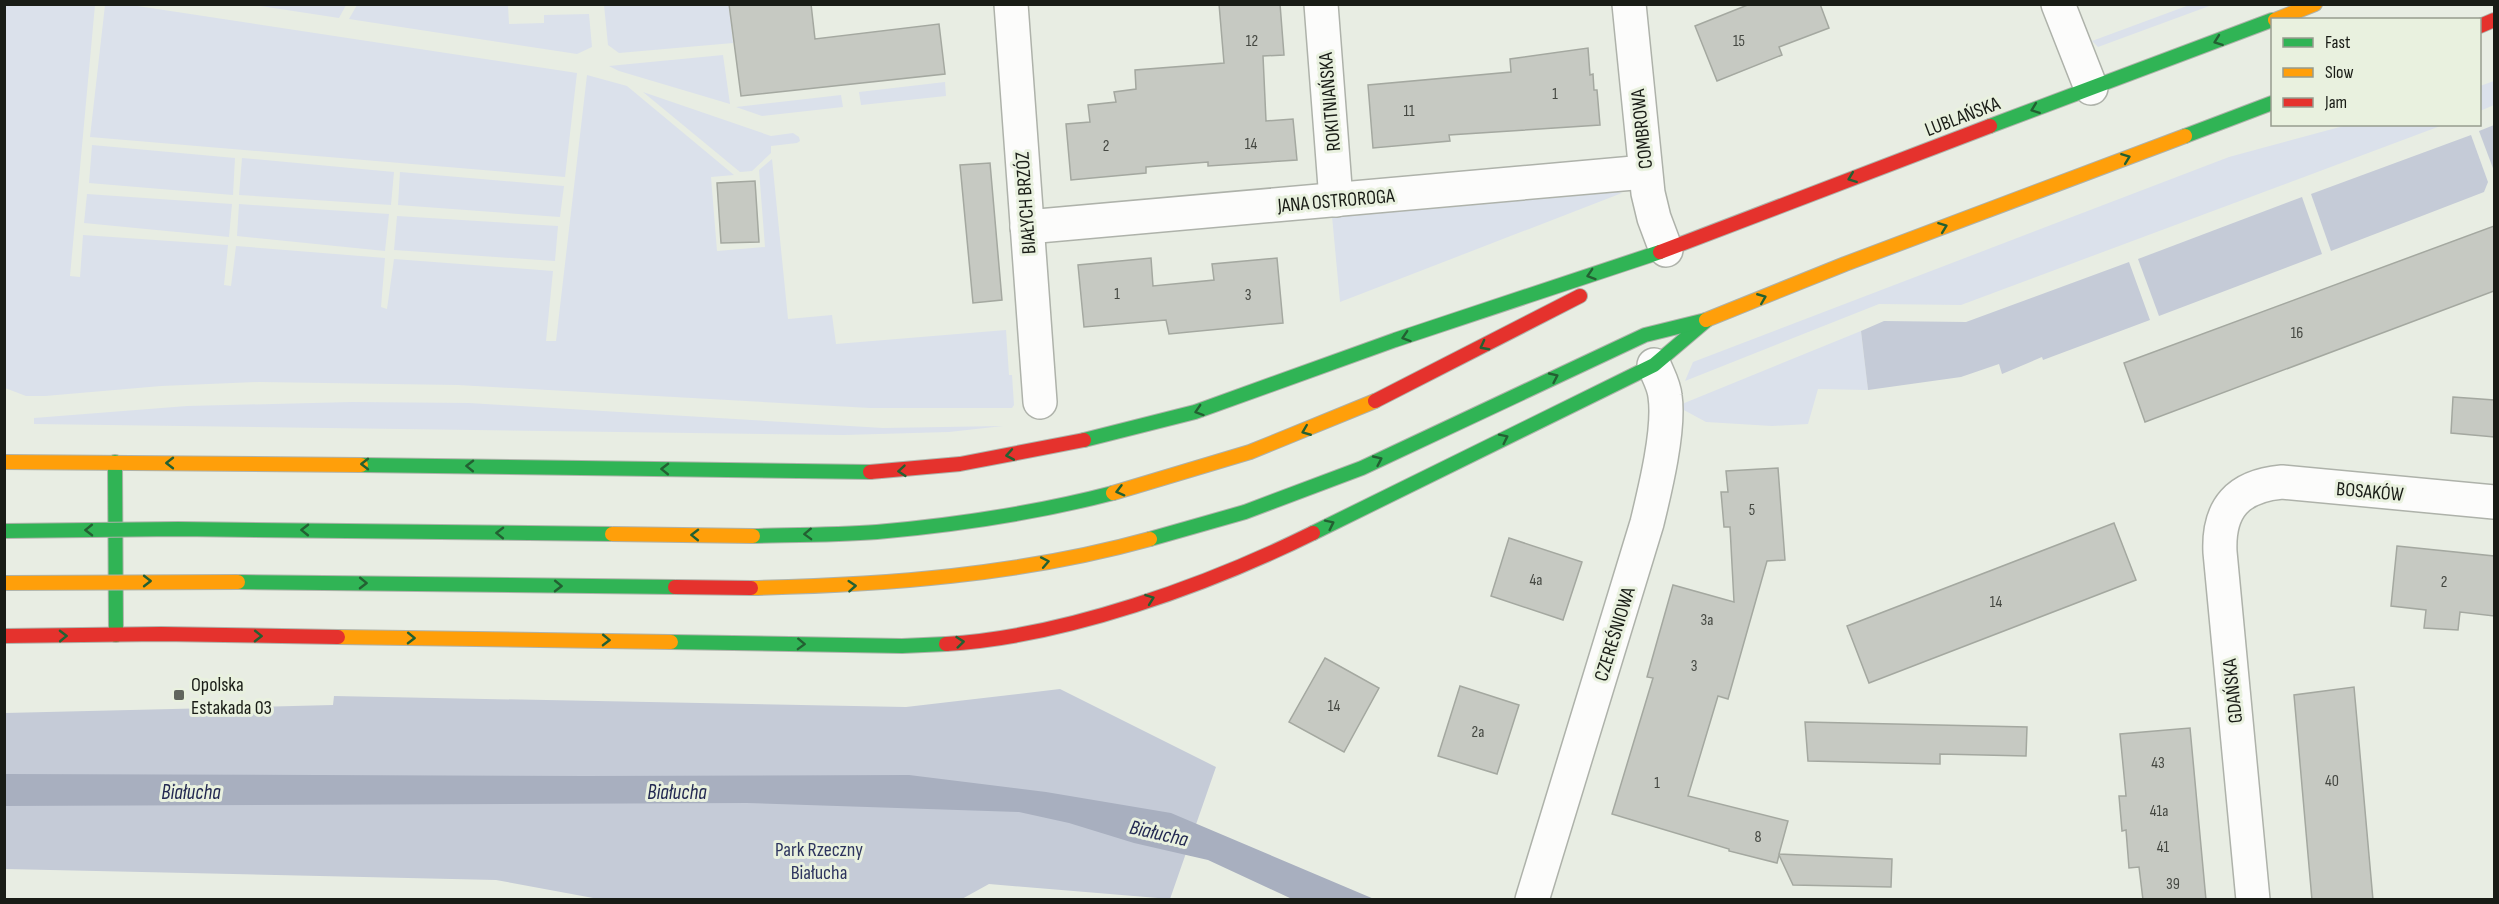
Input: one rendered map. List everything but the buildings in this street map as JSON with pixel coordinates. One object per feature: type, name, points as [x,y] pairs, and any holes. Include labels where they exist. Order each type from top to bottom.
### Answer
[{"type":"main road","name":"LUBLAŃSKA","points":[[2279,18],[2315,4]]},
{"type":"main road","name":"LUBLAŃSKA","points":[[1666,250],[1801,197],[2271,21]]},
{"type":"main road","points":[[4,584],[180,581],[751,588],[851,586],[1011,569],[1130,544],[1245,512],[1362,468],[1645,335],[1707,320],[1856,260],[2271,104]]},
{"type":"main road","points":[[4,462],[874,472],[931,468],[1068,444],[1195,412],[1395,340],[1666,250]]},
{"type":"main road","points":[[4,531],[178,529],[753,536],[892,531],[992,518],[1111,494],[1218,463],[1310,429],[1417,382],[1666,250]]},
{"type":"main road","points":[[4,636],[116,635],[758,642],[902,646],[959,643],[1029,633],[1119,610],[1209,578],[1297,541],[1654,365],[1707,320]]},
{"type":"main road","points":[[4,451],[34,461]]},
{"type":"main road","points":[[115,462],[116,635]]},
{"type":"street","name":"BIAŁYCH BRZÓZ","points":[[1011,4],[1040,402]]},
{"type":"street","name":"ROKITNIAŃSKA","points":[[1321,4],[1336,200]]},
{"type":"street","name":"COMBROWA","points":[[1629,4],[1645,172],[1654,218],[1666,250]]},
{"type":"street","points":[[2058,4],[2091,88]]},
{"type":"street","name":"JANA OSTROROGA","points":[[1027,227],[1645,172]]},
{"type":"street","name":"CZEREŚNIOWA","points":[[1532,900],[1647,523],[1656,481],[1666,409],[1665,395],[1654,365]]},
{"type":"street","name":"BOSAKÓW","points":[[2247,492],[2258,486],[2282,482],[2494,502]]},
{"type":"street","name":"GDAŃSKA","points":[[2247,492],[2227,509],[2219,536],[2228,653],[2253,900]]},
{"type":"shaded area","points":[[346,4],[339,18],[254,5]]},
{"type":"shaded area","points":[[2192,4],[2212,5],[2098,47],[2092,41]]},
{"type":"shaded area","points":[[4,5],[95,5],[70,276],[80,277],[83,235],[228,245],[224,285],[231,286],[236,246],[385,258],[381,307],[387,309],[394,259],[553,271],[546,341],[556,341],[587,75],[627,86],[734,175],[711,177],[717,251],[765,247],[759,170],[772,159],[788,319],[832,315],[836,344],[1006,330],[1014,405],[1012,408],[870,408],[458,385],[259,382],[161,386],[45,396],[26,396],[5,388]]},
{"type":"shaded area","points":[[105,5],[131,5],[577,73],[565,177],[90,137]]},
{"type":"shaded area","points":[[357,5],[508,5],[509,24],[544,23],[544,15],[589,14],[592,47],[577,54],[349,19]]},
{"type":"shaded area","points":[[604,5],[729,5],[733,43],[619,53],[608,45]]},
{"type":"shaded area","points":[[723,55],[730,104],[609,66]]},
{"type":"shaded area","points":[[2494,81],[2494,105],[2481,111],[2481,86]]},
{"type":"shaded area","points":[[945,82],[946,96],[861,105],[859,92]]},
{"type":"shaded area","points":[[643,92],[771,136],[793,133],[799,137],[800,141],[771,146],[771,153],[752,171],[740,172]]},
{"type":"shaded area","points":[[841,95],[843,107],[762,116],[736,107]]},
{"type":"shaded area","points":[[2344,126],[2440,126],[1961,305],[1879,304],[1685,381],[1693,362],[2229,157]]},
{"type":"shaded area","points":[[92,145],[235,158],[233,195],[89,183]]},
{"type":"shaded area","points":[[242,158],[394,172],[391,205],[239,195]]},
{"type":"shaded area","points":[[400,172],[564,186],[560,217],[398,205]]},
{"type":"shaded area","points":[[1613,191],[1622,193],[1340,302],[1332,216]]},
{"type":"shaded area","points":[[87,194],[232,204],[229,237],[84,223]]},
{"type":"shaded area","points":[[239,204],[389,214],[385,251],[237,236]]},
{"type":"shaded area","points":[[397,216],[558,226],[555,261],[394,250]]},
{"type":"shaded area","points":[[1861,331],[1868,390],[1818,389],[1808,424],[1772,426],[1706,422],[1682,409],[1682,404]]},
{"type":"shaded area","points":[[352,402],[469,403],[883,428],[1003,426],[949,432],[844,435],[34,424],[34,418],[187,406]]},
{"type":"green space","points":[[2494,125],[2494,171],[2479,131]]},
{"type":"green space","points":[[2471,135],[2488,182],[2484,192],[2331,251],[2311,194]]},
{"type":"green space","points":[[2302,197],[2322,254],[2159,316],[2138,259]]},
{"type":"green space","points":[[2129,262],[2150,320],[2043,360],[2042,357],[2002,374],[1999,364],[1961,377],[1868,390],[1861,331],[1884,321],[1966,322]]},
{"type":"green space","name":"Park Rzeczny Białucha","points":[[1060,689],[1216,767],[1170,899],[989,884],[960,900],[604,900],[496,880],[5,869],[5,713],[333,705],[334,696],[906,707]]},
{"type":"water","name":"Białucha","points":[[4,774],[909,775],[1046,792],[1171,813],[1374,899],[1292,899],[1208,860],[1019,812],[747,803],[5,806]]},
{"type":"traffic: fast","points":[[1990,126],[2271,20]]},
{"type":"traffic: fast","points":[[2185,136],[2271,103]]},
{"type":"traffic: fast","points":[[1084,440],[1195,412],[1395,340],[1660,252]]},
{"type":"traffic: fast","points":[[1150,539],[1245,512],[1362,468],[1645,335],[1706,320]]},
{"type":"traffic: fast","points":[[1313,533],[1654,365],[1707,320]]},
{"type":"traffic: fast","points":[[115,462],[116,635]]},
{"type":"traffic: fast","points":[[361,465],[870,472]]},
{"type":"traffic: fast","points":[[753,536],[862,533],[936,526],[1025,512],[1113,493]]},
{"type":"traffic: fast","points":[[4,531],[178,529],[612,534]]},
{"type":"traffic: fast","points":[[238,582],[675,587]]},
{"type":"traffic: fast","points":[[671,642],[902,646],[946,644]]},
{"type":"traffic: slow","points":[[2280,18],[2315,4]]},
{"type":"traffic: slow","points":[[1706,320],[1845,264],[2185,136]]},
{"type":"traffic: slow","points":[[1113,493],[1250,452],[1375,401]]},
{"type":"traffic: slow","points":[[4,462],[361,465]]},
{"type":"traffic: slow","points":[[612,534],[753,536]]},
{"type":"traffic: slow","points":[[751,588],[902,581],[1002,570],[1150,539]]},
{"type":"traffic: slow","points":[[4,583],[238,582]]},
{"type":"traffic: slow","points":[[338,637],[671,642]]},
{"type":"traffic: jam","points":[[2481,26],[2494,20]]},
{"type":"traffic: jam","points":[[1660,252],[1990,126]]},
{"type":"traffic: jam","points":[[1375,401],[1580,296]]},
{"type":"traffic: jam","points":[[870,472],[960,464],[1084,440]]},
{"type":"traffic: jam","points":[[946,644],[1038,631],[1086,620],[1182,589],[1313,533]]},
{"type":"traffic: jam","points":[[675,587],[751,588]]},
{"type":"traffic: jam","points":[[4,636],[161,634],[338,637]]},
{"type":"place","name":"Opolska Estakada 03","points":[[179,695]]}]
